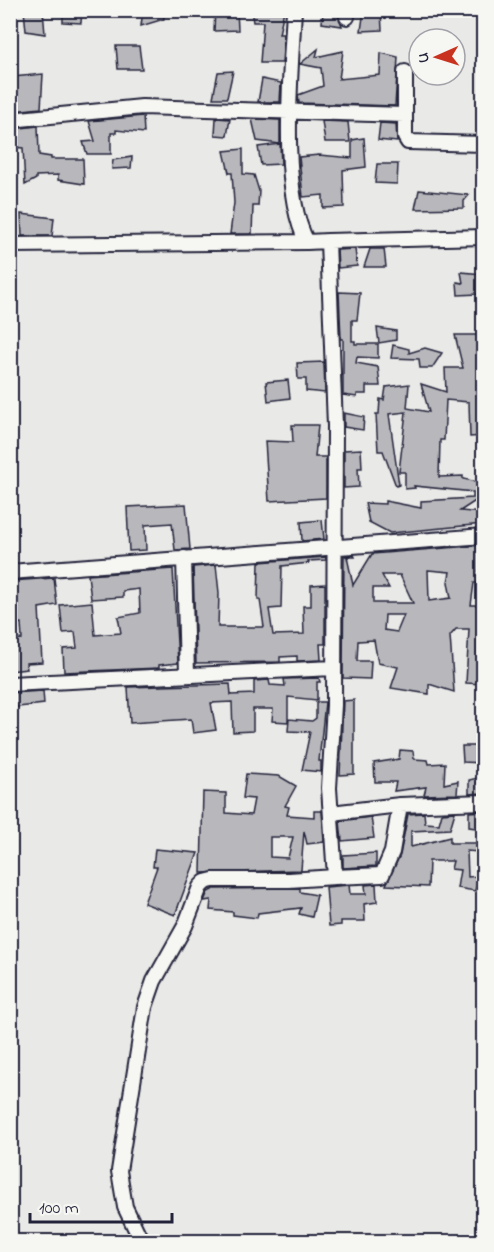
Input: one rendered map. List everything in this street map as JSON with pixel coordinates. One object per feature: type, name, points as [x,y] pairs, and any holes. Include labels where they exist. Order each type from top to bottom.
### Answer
[{"type":"street","points":[[294,10],[289,112],[295,212],[307,242]]},
{"type":"street","points":[[405,72],[405,137],[408,142],[483,144]]},
{"type":"street","points":[[10,120],[142,107],[405,115]]},
{"type":"street","points":[[10,245],[307,242],[483,237]]},
{"type":"street","points":[[328,241],[335,426],[334,705],[329,788],[335,877]]},
{"type":"street","points":[[10,572],[483,536]]},
{"type":"street","points":[[184,558],[187,674]]},
{"type":"street","points":[[10,684],[333,668]]},
{"type":"street","points":[[330,810],[483,802]]},
{"type":"street","points":[[142,1242],[125,1207],[119,1171],[143,1019],[154,981],[185,926],[200,887],[205,882],[213,880],[289,880],[382,875],[392,852],[400,805]]},
{"type":"building","points":[[24,10],[43,10],[45,34],[26,31]]},
{"type":"building","points":[[63,10],[82,10],[81,23],[63,22]]},
{"type":"building","points":[[143,10],[163,10],[164,19],[141,26]]},
{"type":"building","points":[[215,10],[237,10],[238,30],[214,31]]},
{"type":"building","points":[[251,10],[284,10],[279,34],[284,34],[282,63],[260,63],[263,22],[253,22]]},
{"type":"building","points":[[364,10],[369,10],[370,14],[381,12],[382,30],[361,31]]},
{"type":"building","points":[[323,12],[338,13],[342,26],[322,23]]},
{"type":"building","points":[[116,46],[139,46],[142,69],[118,69]]},
{"type":"building","points":[[318,49],[316,57],[343,51],[339,79],[380,75],[381,53],[398,57],[395,106],[299,103],[298,95],[323,86],[321,68],[300,64]]},
{"type":"building","points":[[233,71],[227,98],[213,98],[218,72]]},
{"type":"building","points":[[43,74],[41,108],[13,111],[13,77]]},
{"type":"building","points":[[262,79],[281,83],[280,102],[258,102]]},
{"type":"building","points":[[143,116],[144,133],[116,130],[116,133],[111,133],[111,154],[87,154],[83,142],[95,141],[89,121]]},
{"type":"building","points":[[216,118],[230,119],[227,136],[215,135]]},
{"type":"building","points":[[252,119],[280,120],[280,144],[257,141]]},
{"type":"building","points":[[322,121],[348,122],[350,142],[325,142]]},
{"type":"building","points":[[380,123],[396,124],[397,142],[378,140]]},
{"type":"building","points":[[38,126],[39,155],[51,157],[51,159],[83,159],[84,184],[58,180],[58,175],[36,176],[36,179],[25,185],[23,148],[14,147],[12,129]]},
{"type":"building","points":[[364,138],[366,167],[343,170],[344,207],[323,208],[323,195],[303,197],[299,157],[319,155],[352,158],[352,140]]},
{"type":"building","points":[[280,144],[281,164],[261,165],[258,147]]},
{"type":"building","points":[[243,149],[243,174],[254,175],[259,191],[258,206],[253,206],[252,234],[230,234],[234,203],[232,173],[229,173],[224,151]]},
{"type":"building","points":[[132,157],[131,168],[112,169],[113,160]]},
{"type":"building","points":[[377,164],[398,164],[397,184],[375,183]]},
{"type":"building","points":[[419,190],[469,195],[464,201],[464,208],[415,209]]},
{"type":"building","points":[[21,214],[54,218],[52,236],[22,236]]},
{"type":"building","points":[[355,249],[357,266],[338,268],[337,250]]},
{"type":"building","points":[[370,249],[384,249],[386,267],[364,267]]},
{"type":"building","points":[[461,272],[483,274],[478,294],[458,295],[457,282],[463,283]]},
{"type":"building","points":[[339,292],[360,293],[357,320],[352,320],[352,341],[355,341],[355,344],[378,344],[378,358],[357,357],[356,363],[378,367],[380,386],[366,386],[366,394],[357,394],[357,397],[343,395],[343,339],[341,339]]},
{"type":"building","points":[[377,328],[396,331],[396,340],[379,343]]},
{"type":"building","points":[[455,335],[478,335],[479,357],[483,357],[483,436],[470,437],[469,402],[446,400],[444,440],[440,440],[439,477],[463,476],[463,479],[483,483],[483,496],[460,511],[483,513],[483,524],[390,533],[369,522],[365,503],[385,504],[385,501],[421,508],[421,501],[473,498],[473,492],[414,486],[415,488],[405,489],[405,472],[399,472],[406,412],[389,414],[399,485],[396,486],[383,451],[378,451],[376,414],[379,414],[380,399],[384,400],[386,387],[409,384],[407,408],[429,412],[421,384],[446,392],[445,368],[463,368]]},
{"type":"building","points":[[393,345],[409,349],[409,353],[425,348],[442,353],[432,368],[420,368],[419,359],[391,358]]},
{"type":"building","points":[[324,362],[325,393],[306,391],[306,379],[298,379],[297,363]]},
{"type":"building","points":[[288,380],[290,398],[268,401],[266,382]]},
{"type":"building","points":[[344,413],[364,417],[363,430],[344,427]]},
{"type":"building","points":[[292,425],[318,425],[315,457],[326,457],[326,498],[269,501],[265,441],[293,442]]},
{"type":"building","points":[[361,449],[362,468],[358,468],[359,487],[344,488],[344,450]]},
{"type":"building","points":[[186,504],[190,549],[175,550],[172,523],[145,525],[146,550],[129,551],[127,507]]},
{"type":"building","points":[[322,520],[324,539],[302,541],[301,522]]},
{"type":"building","points":[[483,545],[479,573],[483,572],[483,583],[474,583],[471,605],[483,605],[483,684],[466,683],[469,629],[456,629],[450,636],[454,692],[429,684],[429,694],[391,688],[398,667],[378,663],[374,640],[358,641],[357,661],[371,661],[370,679],[343,678],[344,556],[354,555],[355,557],[347,557],[353,585],[372,554]],"holes":[[[428,570],[450,572],[448,582],[451,598],[429,601]],[[382,575],[400,575],[413,603],[373,603],[373,588],[389,588]],[[385,615],[404,615],[397,632],[384,630]]]},
{"type":"building","points":[[326,557],[326,560],[282,566],[281,608],[269,609],[273,635],[304,634],[303,606],[311,606],[311,585],[325,584],[325,644],[320,644],[321,660],[297,661],[297,656],[280,657],[280,662],[196,663],[193,567],[216,565],[219,593],[218,627],[264,627],[260,600],[258,600],[259,562]]},
{"type":"building","points":[[173,569],[178,663],[159,665],[159,668],[64,672],[63,649],[77,648],[75,632],[63,633],[60,605],[92,602],[95,635],[121,633],[118,617],[140,613],[139,589],[123,591],[123,597],[91,599],[88,575]]},
{"type":"building","points":[[54,578],[57,605],[39,608],[42,662],[26,663],[27,669],[10,671],[10,640],[22,639],[21,623],[10,624],[10,581]]},
{"type":"building","points":[[319,678],[317,700],[288,697],[288,722],[272,721],[273,709],[253,709],[253,731],[233,732],[232,702],[211,703],[216,730],[193,733],[191,719],[130,723],[128,687],[230,684],[231,695],[254,694],[254,681],[269,680],[270,685],[285,686],[284,679]]},
{"type":"building","points":[[43,691],[44,704],[10,708],[10,693]]},
{"type":"building","points":[[354,700],[354,774],[340,775],[343,701]]},
{"type":"building","points":[[316,702],[325,702],[319,761],[321,761],[321,772],[302,770],[310,732],[288,731],[289,719],[312,721],[316,718]]},
{"type":"building","points":[[462,746],[483,746],[482,763],[463,762]]},
{"type":"building","points":[[400,750],[413,751],[414,759],[428,760],[429,764],[445,763],[444,784],[458,781],[457,794],[424,795],[426,787],[394,791],[396,782],[375,782],[374,763],[399,759]]},
{"type":"building","points":[[246,774],[279,776],[296,786],[285,806],[289,807],[287,815],[314,817],[314,811],[322,811],[324,842],[307,844],[304,831],[301,870],[201,873],[203,792],[226,793],[226,813],[251,815],[254,799],[243,798]],"holes":[[[270,837],[293,837],[288,858],[270,857]]]},
{"type":"building","points":[[482,777],[482,793],[469,794],[469,780]]},
{"type":"building","points":[[483,811],[483,829],[469,827],[469,812]]},
{"type":"building","points":[[455,812],[450,829],[411,831],[411,847],[450,837],[450,843],[478,843],[479,852],[467,851],[468,877],[479,876],[475,891],[457,888],[460,870],[451,869],[453,861],[429,861],[428,887],[386,885],[400,855],[408,814],[424,813],[425,823],[439,824],[442,813]]},
{"type":"building","points":[[371,817],[374,838],[342,841],[340,821]]},
{"type":"building","points":[[155,849],[198,853],[175,915],[144,903],[157,867],[153,867]]},
{"type":"building","points":[[376,853],[376,866],[343,868],[343,855]]},
{"type":"building","points":[[376,884],[377,902],[364,904],[365,921],[341,921],[341,925],[329,926],[326,887],[349,885],[350,894],[366,894],[365,885]]},
{"type":"building","points":[[300,888],[300,892],[317,895],[312,917],[299,914],[301,908],[258,913],[257,918],[233,915],[233,912],[210,910],[211,900],[204,901],[208,892],[214,889]]}]
